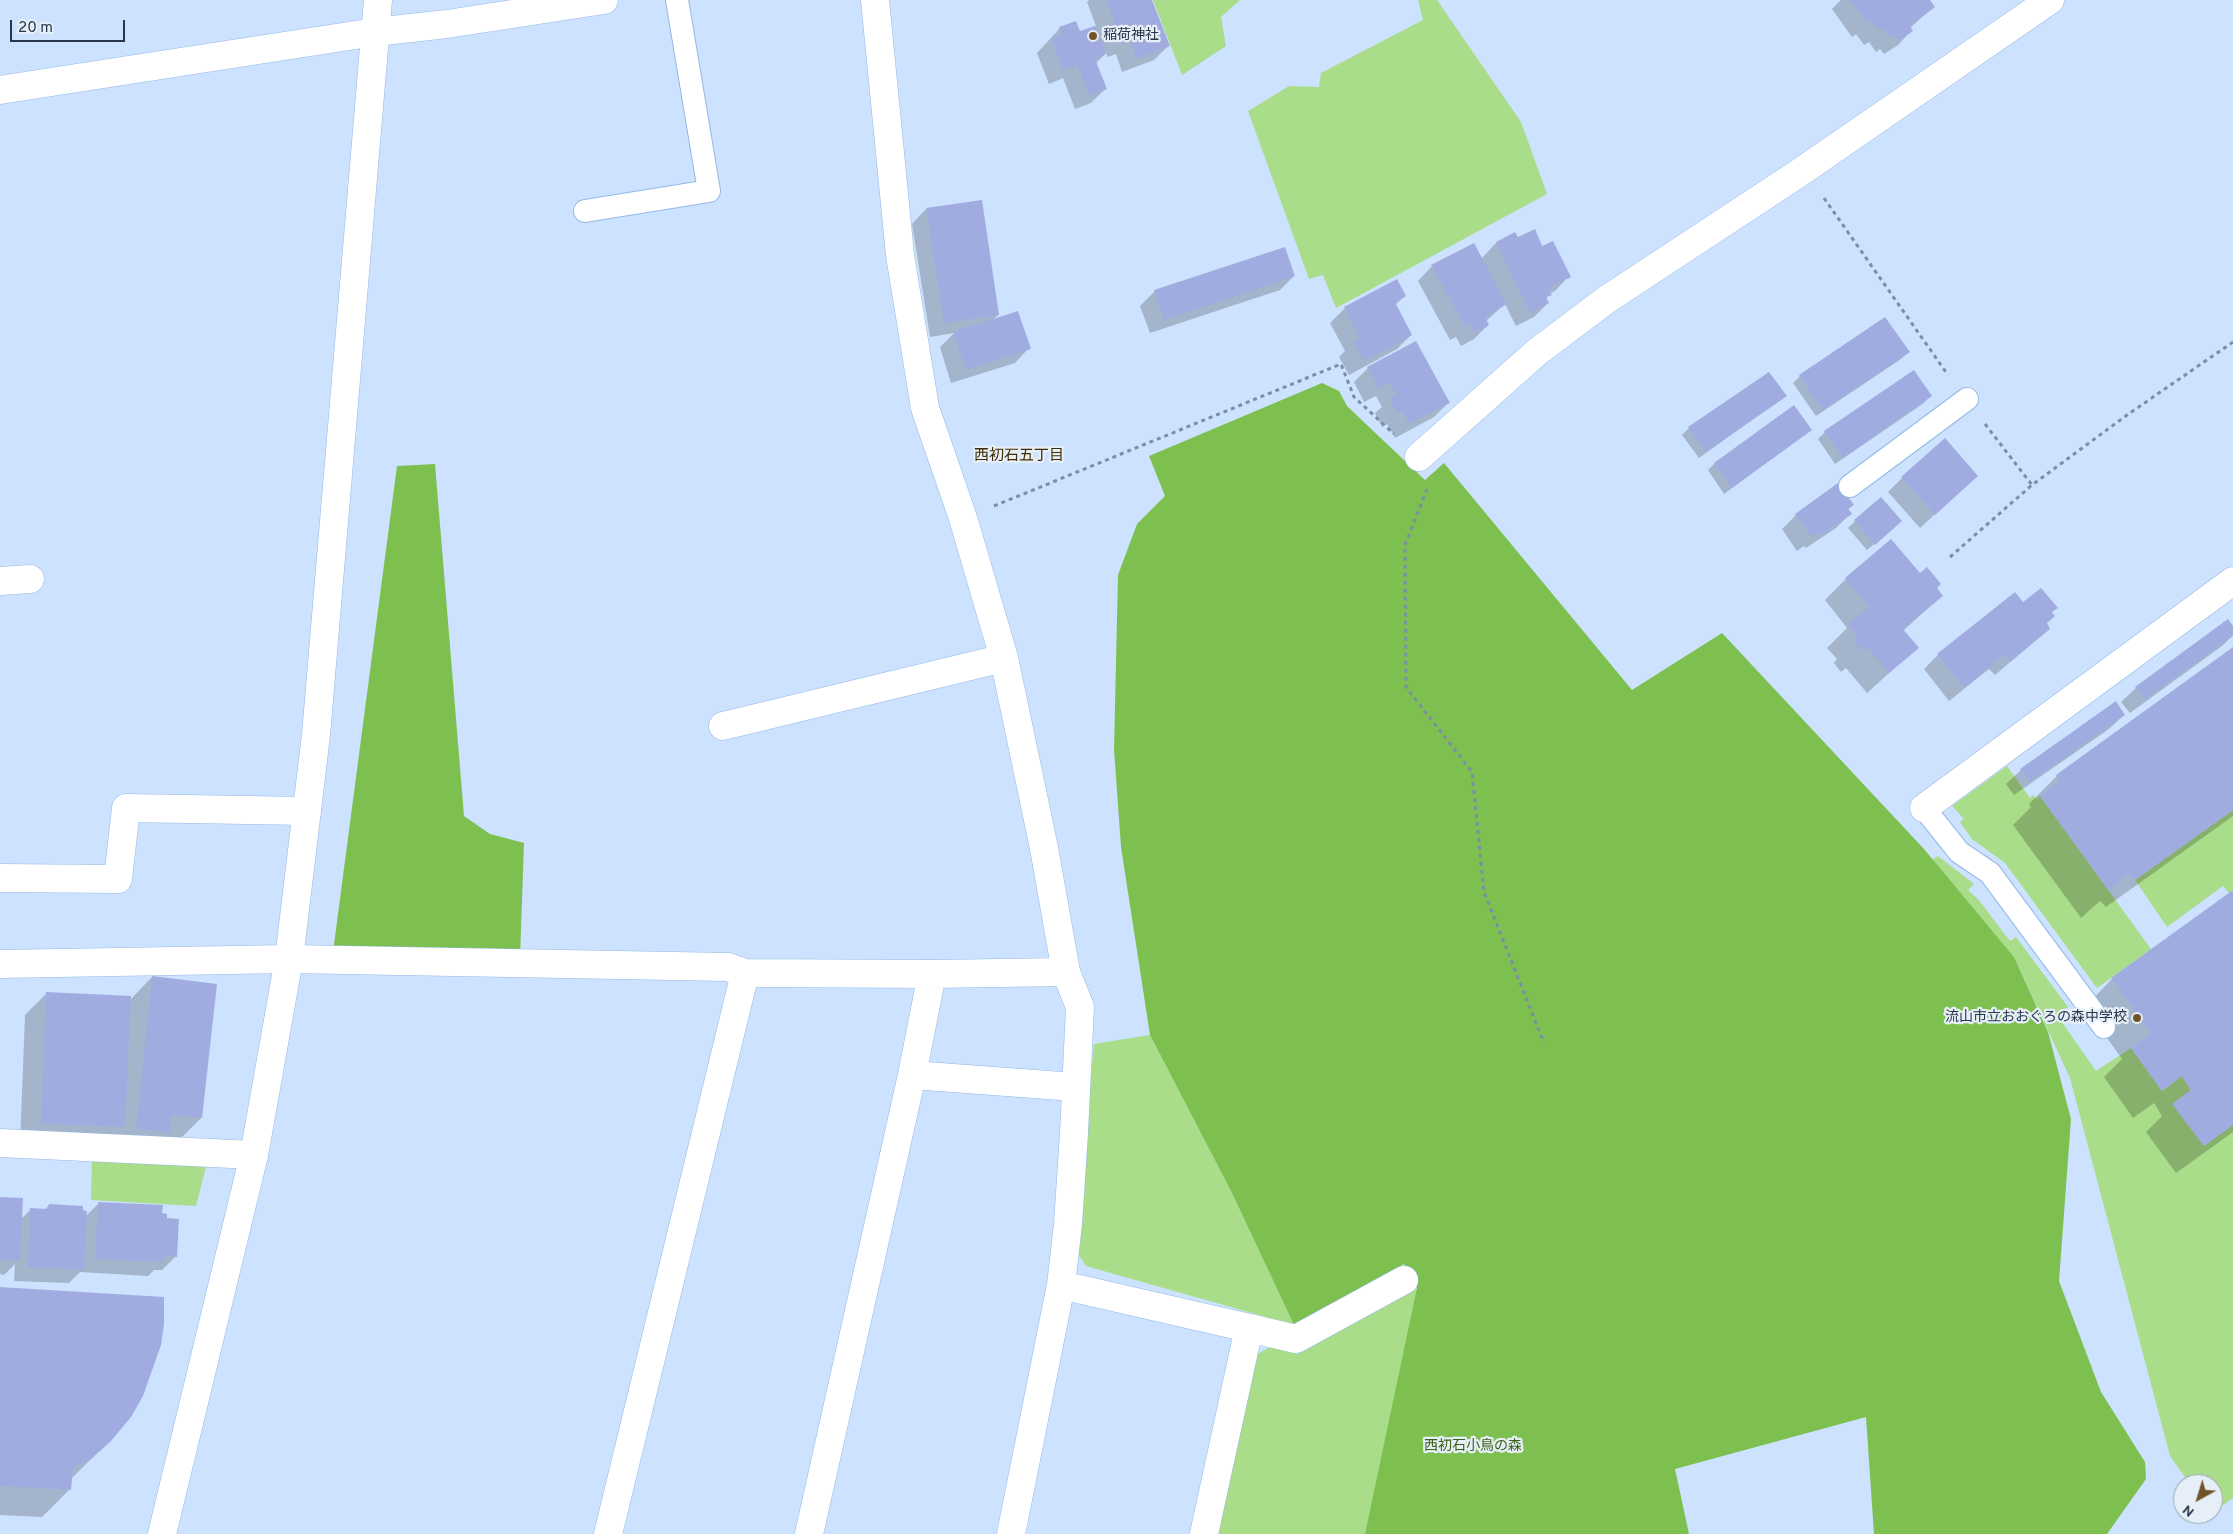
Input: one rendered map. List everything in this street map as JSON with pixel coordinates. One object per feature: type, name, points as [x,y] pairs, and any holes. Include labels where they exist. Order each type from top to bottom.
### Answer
[{"type":"street","points":[[162,1534],[254,1155],[289,959],[318,715],[378,0]]},
{"type":"street","points":[[0,90],[374,32],[447,24],[604,0]]},
{"type":"street","points":[[876,0],[900,255],[925,408],[963,518],[1004,658],[1044,848],[1066,972],[1080,1007],[1068,1215],[1061,1285],[1011,1534]]},
{"type":"street","points":[[1419,457],[1545,346],[1606,300],[1804,169],[2050,0]]},
{"type":"street","points":[[0,581],[30,579]]},
{"type":"street","points":[[1924,808],[2233,581]]},
{"type":"street","points":[[723,726],[1004,658]]},
{"type":"street","points":[[0,878],[118,878],[126,808],[307,811]]},
{"type":"street","points":[[0,964],[289,959],[728,966],[745,973],[932,974],[1066,972]]},
{"type":"street","points":[[608,1534],[745,973]]},
{"type":"street","points":[[809,1534],[912,1075],[932,974]]},
{"type":"street","points":[[912,1075],[1076,1087]]},
{"type":"street","points":[[0,1143],[254,1155]]},
{"type":"street","points":[[1061,1285],[1296,1339],[1404,1280]]},
{"type":"street","points":[[1204,1534],[1249,1328]]},
{"type":"lane","points":[[585,211],[709,191],[677,0]]},
{"type":"lane","points":[[1850,486],[1967,399]]},
{"type":"lane","points":[[1924,808],[1959,852],[1990,873],[2104,1027]]},
{"type":"path","points":[[1804,169],[1928,348],[2032,485]]},
{"type":"path","points":[[1950,557],[2032,485],[2127,415],[2233,342]]},
{"type":"path","points":[[963,518],[1341,364],[1354,397],[1434,472],[1405,546],[1406,687],[1472,772],[1484,892],[1544,1043]]},
{"type":"green space","points":[[1153,0],[1240,0],[1221,17],[1226,46],[1182,75]]},
{"type":"green space","points":[[1418,0],[1437,0],[1521,122],[1547,194],[1336,308],[1323,275],[1309,279],[1248,111],[1289,86],[1319,87],[1321,73],[1423,20]]},
{"type":"green space","name":"西初石小鳥の森","points":[[1322,383],[1339,391],[1347,406],[1425,480],[1444,463],[1632,690],[1722,633],[1924,849],[2014,957],[2048,1032],[2071,1119],[2059,1281],[2101,1392],[2145,1462],[2146,1479],[2107,1534],[1874,1534],[1866,1417],[1675,1469],[1689,1534],[1365,1534],[1417,1288],[1404,1264],[1294,1325],[1232,1193],[1150,1035],[1121,847],[1114,749],[1118,575],[1137,524],[1165,496],[1149,456]]},
{"type":"green space","points":[[435,464],[464,816],[490,834],[524,843],[520,958],[333,952],[397,466]]},
{"type":"green space","points":[[2007,766],[2030,798],[2033,795],[2036,799],[2040,796],[2151,949],[2097,988],[2005,863],[1972,839],[1960,822],[1964,819],[1952,806]]},
{"type":"green space","points":[[2233,810],[2233,890],[2229,893],[2223,886],[2167,927],[2135,880]]},
{"type":"green space","points":[[1938,856],[1974,884],[1968,890],[1978,899],[2010,941],[2016,937],[2068,1007],[2057,1015],[2096,1071],[2131,1048],[2162,1091],[2182,1076],[2191,1090],[2173,1104],[2204,1146],[2233,1125],[2233,1498],[2223,1505],[2223,1474],[2183,1474],[2170,1456],[2070,1078],[2014,957],[1932,860]]},
{"type":"green space","points":[[1150,1035],[1232,1193],[1294,1325],[1086,1266],[1075,1249],[1094,1044]]},
{"type":"green space","points":[[92,1158],[207,1163],[196,1206],[91,1200]]},
{"type":"green space","name":"西初石小鳥の森","points":[[1418,1288],[1610,1534],[1216,1534],[1252,1357],[1272,1346],[1298,1354]]},
{"type":"building","points":[[1106,0],[1152,0],[1170,46],[1137,59],[1130,41],[1122,44]]},
{"type":"building","points":[[1850,0],[1930,0],[1935,7],[1910,26],[1913,31],[1899,41],[1895,35],[1891,38],[1883,28],[1879,31],[1871,21],[1867,23]]},
{"type":"building","points":[[1076,21],[1080,31],[1095,26],[1106,54],[1095,59],[1107,89],[1090,96],[1077,65],[1063,70],[1051,38],[1062,34],[1059,27]]},
{"type":"building","points":[[982,200],[999,315],[944,323],[926,208]]},
{"type":"building","points":[[1535,229],[1542,246],[1553,241],[1571,277],[1548,288],[1552,295],[1546,297],[1549,303],[1530,313],[1496,242],[1515,232],[1518,237]]},
{"type":"building","points":[[1474,243],[1507,304],[1485,317],[1489,325],[1475,333],[1471,323],[1465,327],[1431,265]]},
{"type":"building","points":[[1285,247],[1295,276],[1164,320],[1154,290]]},
{"type":"building","points":[[1397,279],[1406,296],[1395,302],[1412,335],[1364,361],[1353,342],[1360,338],[1344,307]]},
{"type":"building","points":[[1018,311],[1031,349],[966,370],[953,332]]},
{"type":"building","points":[[1885,317],[1910,352],[1823,410],[1799,375]]},
{"type":"building","points":[[1416,341],[1450,403],[1409,424],[1402,411],[1397,413],[1389,398],[1396,394],[1390,383],[1379,389],[1367,367]]},
{"type":"building","points":[[1914,370],[1932,396],[1843,458],[1824,431]]},
{"type":"building","points":[[1769,372],[1787,396],[1706,452],[1688,427]]},
{"type":"building","points":[[1794,405],[1812,430],[1732,488],[1714,463]]},
{"type":"building","points":[[1945,438],[1978,476],[1935,515],[1901,477]]},
{"type":"building","points":[[1838,483],[1854,505],[1848,509],[1852,514],[1821,535],[1819,532],[1812,537],[1795,514]]},
{"type":"building","points":[[1881,497],[1902,521],[1875,545],[1854,520]]},
{"type":"building","points":[[1891,539],[1920,573],[1927,567],[1941,584],[1937,588],[1943,596],[1903,629],[1919,648],[1889,673],[1868,648],[1863,652],[1854,641],[1858,638],[1848,625],[1869,607],[1845,578]]},
{"type":"building","points":[[2041,588],[2058,608],[2052,612],[2055,616],[2047,623],[2050,629],[2010,662],[2004,655],[1964,688],[1937,654],[2015,592],[2023,602]]},
{"type":"building","points":[[2228,619],[2233,626],[2233,636],[2145,699],[2135,687]]},
{"type":"building","points":[[2233,647],[2233,810],[2135,880],[2129,874],[2109,891],[2040,796],[2060,781],[2056,775]]},
{"type":"building","points":[[2116,701],[2125,715],[2029,782],[2020,769]]},
{"type":"building","points":[[2233,890],[2233,1125],[2204,1146],[2172,1104],[2191,1090],[2182,1076],[2162,1091],[2131,1048],[2151,1033],[2111,978]]},
{"type":"building","points":[[152,976],[217,984],[202,1118],[172,1115],[170,1133],[136,1129]]},
{"type":"building","points":[[46,992],[131,996],[125,1127],[41,1124]]},
{"type":"building","points":[[0,1197],[23,1198],[20,1261],[0,1260]]},
{"type":"building","points":[[98,1202],[163,1205],[162,1213],[167,1214],[167,1218],[179,1219],[177,1257],[164,1256],[164,1262],[95,1259]]},
{"type":"building","points":[[49,1204],[83,1206],[83,1210],[87,1211],[84,1270],[28,1267],[30,1208],[48,1209]]},
{"type":"building","points":[[0,1287],[164,1297],[164,1324],[161,1345],[143,1396],[131,1417],[111,1441],[91,1459],[73,1467],[71,1490],[0,1486]]},
{"type":"place","name":"稲荷神社","points":[[1093,36]]},
{"type":"place","name":"流山市立おおぐろの森中学校","points":[[2137,1018]]},
{"type":"district","name":"西初石五丁目","points":[[1019,457]]}]
